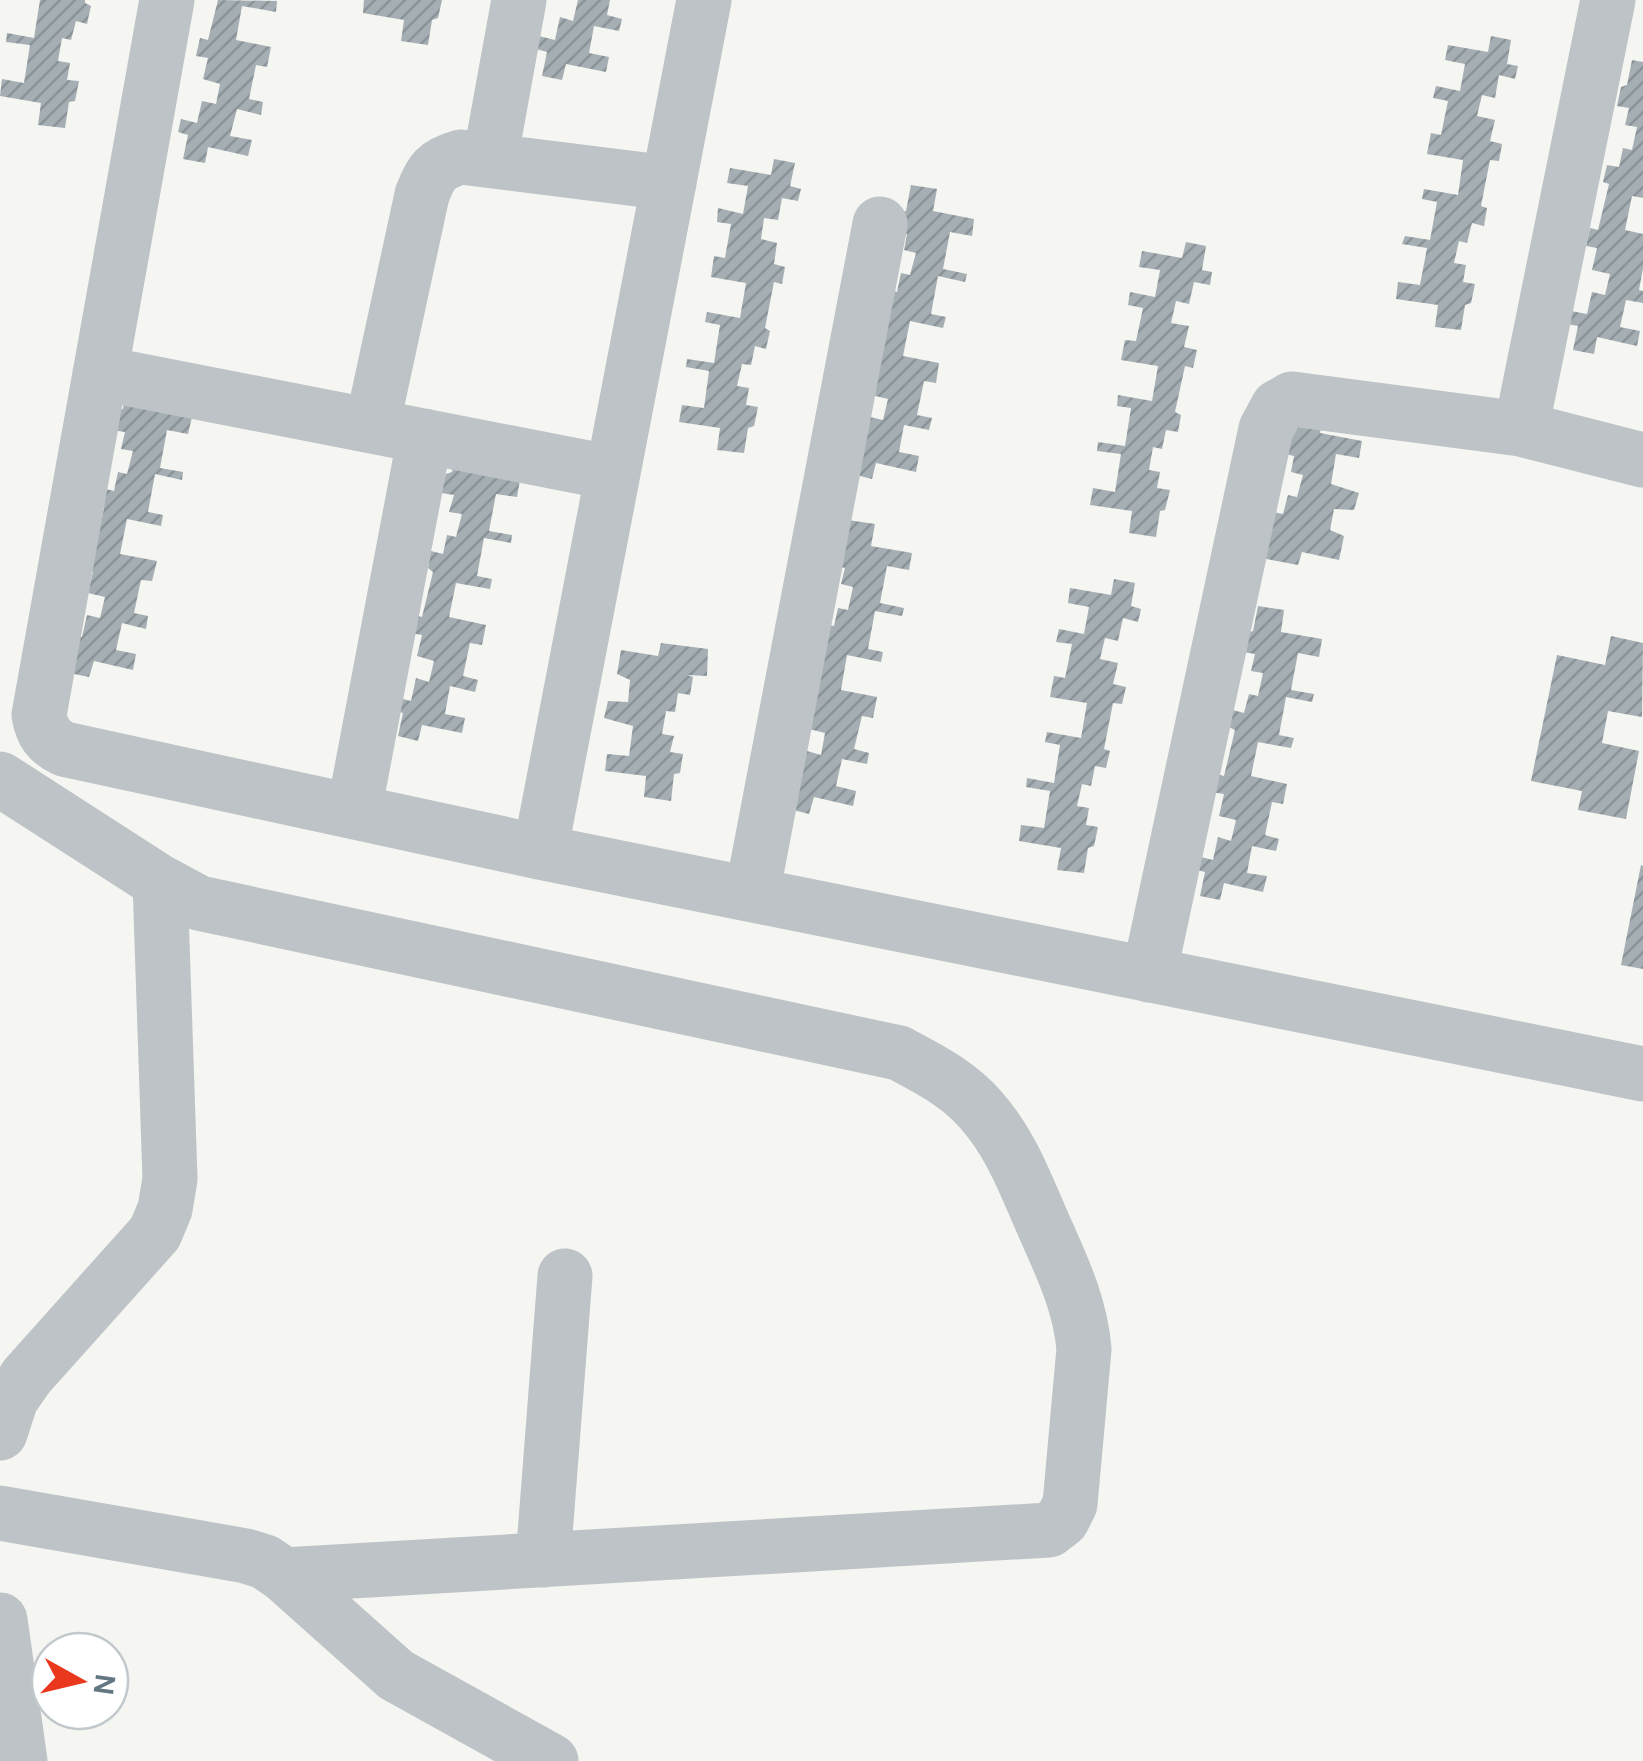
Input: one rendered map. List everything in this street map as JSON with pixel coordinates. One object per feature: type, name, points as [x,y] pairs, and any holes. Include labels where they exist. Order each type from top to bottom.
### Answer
[{"type":"street","points":[[167,0],[40,715],[42,730],[51,742],[64,750],[540,852],[1643,1074]]},
{"type":"street","points":[[490,160],[519,0]]},
{"type":"street","points":[[540,852],[704,0]]},
{"type":"street","points":[[1522,429],[1608,0]]},
{"type":"street","points":[[372,426],[422,194],[429,176],[442,162],[461,157],[669,183]]},
{"type":"street","points":[[752,894],[880,224]]},
{"type":"street","points":[[100,373],[613,473]]},
{"type":"street","points":[[1149,974],[1266,429],[1278,407],[1292,399],[1522,429],[1643,460]]},
{"type":"street","points":[[354,812],[425,436]]},
{"type":"street","points":[[0,779],[199,904],[899,1053],[942,1076],[979,1107],[1008,1145],[1075,1296],[1084,1348],[1070,1504],[1062,1520],[1049,1530],[284,1574]]},
{"type":"street","points":[[0,1432],[11,1399],[27,1376],[154,1233],[165,1208],[170,1179],[160,882]]},
{"type":"street","points":[[543,1560],[565,1276]]},
{"type":"street","points":[[0,1513],[265,1562],[284,1574],[396,1675],[550,1761]]},
{"type":"street","points":[[0,1620],[20,1761]]},
{"type":"building","points":[[40,0],[85,0],[91,6],[87,24],[76,21],[71,40],[62,38],[58,61],[70,63],[67,80],[79,81],[75,101],[69,102],[65,128],[38,125],[41,103],[0,96],[2,79],[24,83],[30,45],[6,42],[7,33],[34,38]]},
{"type":"building","points":[[218,0],[277,1],[276,12],[242,6],[236,40],[271,47],[267,67],[256,65],[249,99],[263,102],[261,115],[237,109],[230,136],[252,140],[248,156],[208,147],[205,163],[183,159],[188,135],[178,132],[181,119],[197,123],[202,101],[216,104],[220,84],[203,79],[208,58],[196,56],[200,38],[208,40]]},
{"type":"building","points":[[364,0],[442,0],[438,18],[432,20],[428,45],[401,41],[404,20],[363,13]]},
{"type":"building","points":[[578,0],[610,0],[607,15],[622,19],[619,31],[594,26],[589,53],[609,57],[606,72],[566,64],[562,80],[542,76],[547,52],[536,49],[539,36],[555,40],[560,17],[573,21]]},
{"type":"building","points":[[1491,36],[1511,40],[1507,64],[1518,66],[1515,79],[1499,75],[1495,98],[1482,95],[1477,116],[1495,120],[1490,141],[1502,144],[1499,161],[1490,160],[1481,206],[1487,208],[1484,226],[1472,223],[1467,243],[1459,241],[1454,263],[1466,265],[1463,282],[1475,284],[1471,303],[1465,305],[1461,330],[1435,327],[1438,305],[1396,299],[1398,282],[1420,285],[1427,248],[1402,244],[1405,236],[1430,240],[1437,202],[1422,199],[1424,189],[1458,195],[1463,160],[1427,154],[1431,133],[1441,135],[1448,101],[1433,98],[1436,86],[1460,91],[1465,64],[1445,60],[1448,45],[1488,52]]},
{"type":"building","points":[[1632,60],[1643,62],[1643,198],[1632,196],[1625,230],[1643,234],[1639,290],[1643,291],[1643,303],[1626,300],[1620,327],[1640,331],[1637,346],[1597,337],[1594,354],[1573,350],[1578,326],[1567,324],[1571,311],[1587,314],[1592,292],[1605,295],[1610,274],[1592,270],[1597,248],[1586,246],[1590,228],[1598,230],[1609,184],[1603,182],[1607,165],[1619,167],[1623,148],[1632,150],[1637,127],[1625,125],[1629,108],[1617,106]]},
{"type":"building","points":[[774,159],[795,163],[790,186],[801,189],[798,201],[782,198],[778,220],[764,218],[761,239],[777,243],[774,264],[785,267],[782,284],[774,282],[765,328],[770,331],[766,349],[755,346],[751,365],[742,364],[737,386],[749,388],[746,405],[758,407],[754,426],[748,428],[744,453],[717,450],[720,428],[679,422],[682,405],[704,408],[709,371],[686,367],[687,359],[714,363],[720,325],[705,322],[707,312],[740,318],[746,283],[711,277],[714,256],[725,258],[731,224],[717,222],[718,208],[743,214],[748,186],[727,183],[730,168],[771,175]]},
{"type":"building","points":[[911,185],[937,189],[933,211],[974,219],[972,236],[950,232],[943,269],[967,274],[965,282],[938,276],[931,314],[946,317],[943,328],[910,321],[903,356],[939,363],[936,383],[924,381],[917,415],[932,418],[929,430],[904,425],[899,452],[919,456],[916,472],[876,463],[872,479],[852,474],[870,417],[883,420],[888,399],[871,395],[885,289],[897,292],[901,273],[910,275],[916,253],[904,250],[907,234],[895,231],[900,212],[906,211]]},
{"type":"building","points":[[1186,242],[1206,246],[1202,270],[1212,272],[1210,285],[1194,282],[1189,304],[1176,301],[1171,323],[1189,326],[1184,347],[1197,350],[1193,368],[1185,366],[1175,412],[1181,415],[1178,432],[1166,430],[1162,449],[1153,447],[1149,470],[1160,472],[1157,488],[1170,490],[1165,510],[1160,511],[1156,537],[1129,533],[1132,511],[1090,505],[1093,488],[1115,492],[1121,454],[1097,451],[1098,442],[1125,446],[1131,408],[1117,406],[1118,395],[1152,401],[1158,366],[1121,360],[1125,340],[1136,341],[1143,308],[1128,305],[1130,292],[1155,297],[1160,270],[1139,267],[1142,251],[1182,258]]},
{"type":"building","points":[[128,384],[192,417],[188,434],[167,430],[160,468],[183,472],[182,480],[155,474],[148,512],[163,515],[161,526],[127,519],[120,554],[157,561],[152,581],[141,580],[134,613],[148,616],[146,629],[122,623],[116,650],[136,654],[133,670],[94,661],[89,677],[69,673],[66,634],[82,637],[87,615],[100,618],[105,597],[88,593],[93,572],[81,570],[93,554],[104,508],[98,504],[102,488],[114,491],[118,472],[127,474],[133,451],[121,449],[125,432],[112,430],[117,410],[123,409]]},
{"type":"building","points":[[1297,407],[1324,412],[1320,433],[1362,441],[1359,458],[1336,454],[1331,484],[1359,493],[1354,510],[1334,509],[1330,530],[1344,536],[1339,560],[1302,552],[1298,565],[1251,556],[1255,529],[1274,531],[1268,529],[1273,512],[1283,514],[1288,495],[1297,497],[1303,475],[1291,472],[1294,456],[1282,453]]},
{"type":"building","points":[[457,447],[520,480],[517,497],[496,494],[489,531],[512,535],[511,543],[484,538],[477,576],[492,579],[490,589],[456,583],[449,617],[486,625],[482,645],[470,643],[463,676],[478,680],[475,692],[450,686],[445,714],[465,718],[462,733],[422,725],[418,741],[398,736],[403,713],[392,710],[395,697],[411,701],[416,678],[429,682],[434,661],[417,656],[422,635],[410,633],[414,615],[422,617],[433,572],[428,568],[431,551],[443,554],[447,535],[456,537],[462,514],[449,512],[454,495],[441,493],[446,474],[452,472]]},
{"type":"building","points":[[848,520],[875,524],[871,546],[912,553],[909,570],[887,566],[880,603],[904,608],[902,616],[875,611],[868,649],[883,652],[881,662],[847,655],[841,690],[877,697],[873,718],[862,716],[854,749],[869,753],[867,764],[842,759],[836,786],[856,791],[853,806],[814,797],[809,814],[789,809],[807,751],[821,755],[825,733],[809,729],[822,624],[834,626],[838,608],[848,610],[853,587],[841,584],[845,568],[832,565]]},
{"type":"building","points":[[1114,579],[1135,583],[1131,606],[1141,609],[1138,622],[1123,618],[1118,641],[1105,638],[1100,659],[1118,663],[1113,684],[1126,687],[1122,704],[1113,703],[1104,749],[1110,751],[1106,768],[1095,766],[1091,786],[1082,784],[1077,806],[1089,808],[1086,825],[1098,827],[1094,846],[1088,848],[1084,873],[1057,870],[1061,848],[1019,841],[1021,825],[1044,828],[1050,791],[1026,787],[1027,778],[1054,783],[1060,745],[1045,742],[1047,732],[1081,738],[1087,703],[1050,697],[1054,676],[1065,678],[1072,644],[1056,642],[1059,629],[1084,634],[1089,607],[1068,603],[1070,588],[1111,595]]},
{"type":"building","points":[[1258,606],[1284,610],[1281,632],[1322,639],[1319,657],[1298,653],[1291,690],[1314,694],[1312,702],[1286,697],[1279,735],[1294,738],[1291,748],[1258,742],[1251,776],[1287,784],[1283,804],[1272,802],[1265,835],[1279,839],[1276,851],[1252,846],[1247,873],[1267,876],[1263,892],[1224,883],[1220,900],[1200,896],[1205,872],[1194,869],[1197,856],[1213,860],[1218,837],[1231,841],[1236,820],[1219,816],[1224,794],[1211,792],[1216,774],[1224,776],[1235,730],[1229,727],[1233,710],[1244,713],[1249,694],[1258,696],[1263,673],[1251,671],[1255,654],[1243,652]]},
{"type":"building","points":[[1611,636],[1643,643],[1642,717],[1608,711],[1602,743],[1639,751],[1626,819],[1578,810],[1582,791],[1531,781],[1557,655],[1605,665]]},
{"type":"building","points":[[661,643],[708,649],[707,676],[687,675],[693,677],[690,695],[678,693],[675,712],[666,711],[662,734],[674,736],[670,752],[683,754],[680,773],[674,774],[671,801],[644,797],[646,776],[605,771],[607,754],[629,756],[633,726],[604,718],[608,701],[628,702],[630,680],[617,674],[621,650],[658,656]]},
{"type":"building","points":[[1643,866],[1643,969],[1621,965]]}]
